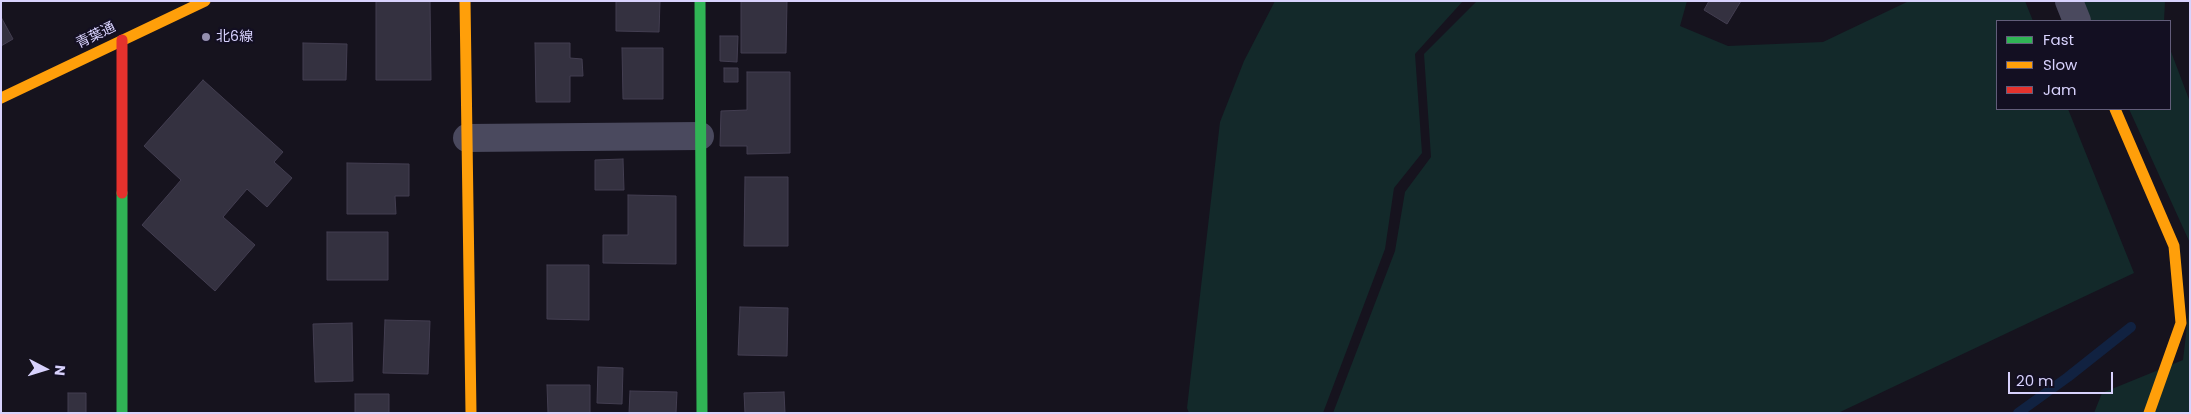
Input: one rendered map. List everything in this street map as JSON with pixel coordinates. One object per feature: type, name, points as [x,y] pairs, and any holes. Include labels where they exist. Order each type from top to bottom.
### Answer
[{"type":"street","name":"青葉通","points":[[1,98],[204,1]]},
{"type":"street","points":[[465,1],[471,413]]},
{"type":"street","points":[[700,1],[702,413]]},
{"type":"street","points":[[2069,1],[2077,20]]},
{"type":"street","points":[[122,40],[122,413]]},
{"type":"street","points":[[2115,110],[2174,246],[2181,323],[2149,413]]},
{"type":"street","points":[[467,138],[700,136]]},
{"type":"green space","points":[[1275,1],[1463,1],[1415,54],[1422,153],[1394,188],[1385,249],[1323,413],[1189,413],[1187,408],[1220,122],[1244,61]]},
{"type":"green space","points":[[1477,1],[1687,1],[1680,26],[1728,46],[1823,42],[1909,1],[2025,1],[2033,20],[1996,20],[1996,110],[2068,110],[2134,273],[1838,413],[1333,413],[1395,251],[1405,192],[1431,157],[1424,54]]},
{"type":"green space","points":[[2080,1],[2165,1],[2164,20],[2089,20]]},
{"type":"green space","points":[[2171,52],[2190,102],[2190,243],[2129,110],[2171,110]]},
{"type":"green space","points":[[2190,300],[2190,413],[2094,413],[2102,393],[2183,360]]},
{"type":"building","points":[[376,1],[430,1],[431,80],[376,80]]},
{"type":"building","points":[[616,1],[660,1],[659,32],[616,31]]},
{"type":"building","points":[[741,1],[787,1],[786,53],[741,53]]},
{"type":"building","points":[[1709,1],[1741,1],[1727,24],[1704,10]]},
{"type":"building","points":[[1,17],[13,39],[1,46]]},
{"type":"building","points":[[720,36],[738,36],[737,62],[720,61]]},
{"type":"building","points":[[303,43],[347,44],[346,80],[303,80]]},
{"type":"building","points":[[535,43],[570,43],[570,58],[582,59],[583,76],[570,76],[570,102],[536,102]]},
{"type":"building","points":[[622,48],[663,48],[663,99],[623,99]]},
{"type":"building","points":[[724,68],[738,68],[738,82],[724,82]]},
{"type":"building","points":[[747,72],[790,72],[790,153],[747,154],[747,146],[720,146],[721,111],[747,110]]},
{"type":"building","points":[[203,80],[283,152],[274,162],[292,178],[267,207],[247,189],[223,217],[255,245],[215,291],[142,225],[181,180],[144,146]]},
{"type":"building","points":[[623,159],[624,190],[595,190],[595,160]]},
{"type":"building","points":[[347,163],[409,164],[409,196],[395,196],[396,214],[347,214]]},
{"type":"building","points":[[745,177],[788,177],[788,246],[744,246]]},
{"type":"building","points":[[628,195],[676,196],[676,264],[603,263],[603,235],[628,235]]},
{"type":"building","points":[[327,232],[388,232],[388,280],[327,280]]},
{"type":"building","points":[[547,265],[589,265],[589,320],[547,319]]},
{"type":"building","points":[[740,307],[788,308],[787,356],[738,355]]},
{"type":"building","points":[[385,320],[430,321],[428,374],[383,373]]},
{"type":"building","points":[[352,323],[353,381],[315,382],[313,324]]},
{"type":"building","points":[[598,367],[623,368],[622,404],[597,403]]},
{"type":"building","points":[[547,385],[590,385],[590,413],[548,413]]},
{"type":"building","points":[[630,391],[677,392],[676,413],[629,413]]},
{"type":"building","points":[[784,392],[785,413],[745,413],[744,393]]},
{"type":"building","points":[[68,393],[86,393],[86,413],[68,413]]},
{"type":"building","points":[[355,394],[389,394],[389,413],[355,413]]},
{"type":"waterway","points":[[2018,413],[2068,377],[2131,327]]},
{"type":"traffic: fast","points":[[700,1],[702,413]]},
{"type":"traffic: fast","points":[[122,193],[122,413]]},
{"type":"traffic: slow","points":[[1,98],[205,1]]},
{"type":"traffic: slow","points":[[465,1],[471,413]]},
{"type":"traffic: slow","points":[[2115,110],[2174,246],[2181,323],[2149,413]]},
{"type":"traffic: jam","points":[[122,40],[122,193]]},
{"type":"place","name":"北6線","points":[[206,37]]}]
